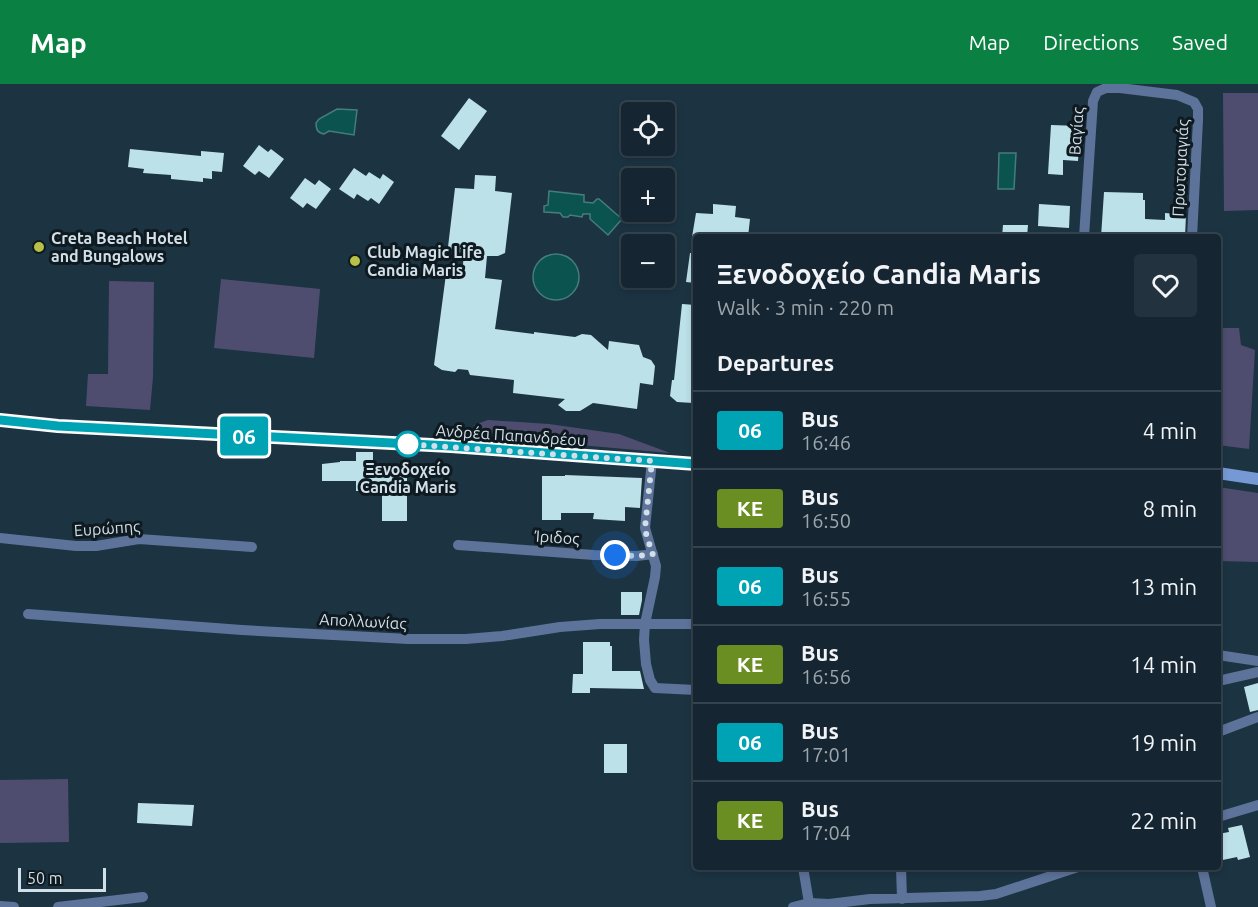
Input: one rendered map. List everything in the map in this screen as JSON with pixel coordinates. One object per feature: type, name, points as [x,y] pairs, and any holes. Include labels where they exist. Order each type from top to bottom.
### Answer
[{"type":"main road","name":"Ανδρέα Παπανδρέου","points":[[0,420],[68,427],[462,447],[693,464]]},
{"type":"main road","points":[[1221,473],[1258,479]]},
{"type":"street","name":"Βαγίας","points":[[1084,234],[1092,110],[1097,92],[1106,88],[1120,88],[1177,95],[1194,102]]},
{"type":"street","name":"Πρωτομαγιάς","points":[[1192,234],[1198,120],[1198,108],[1194,102]]},
{"type":"street","points":[[652,461],[645,528],[656,566],[645,624],[646,664],[650,680],[655,688],[693,690]]},
{"type":"street","name":"Ευρώπης","points":[[0,538],[76,546],[96,546],[139,539],[252,547]]},
{"type":"street","name":"Ίριδος","points":[[458,545],[594,555],[653,554]]},
{"type":"street","name":"Απολλωνίας","points":[[28,614],[242,630],[408,639],[466,639],[600,624],[693,624]]},
{"type":"street","points":[[1221,655],[1258,661]]},
{"type":"street","points":[[1221,680],[1258,672]]},
{"type":"street","points":[[1221,731],[1258,717]]},
{"type":"street","points":[[1221,816],[1258,805]]},
{"type":"street","points":[[804,870],[809,903]]},
{"type":"street","points":[[901,870],[902,899]]},
{"type":"street","points":[[793,907],[809,903],[829,905],[870,899],[950,902],[996,894],[1069,870]]},
{"type":"street","points":[[1203,870],[1211,907]]},
{"type":"street","points":[[58,907],[143,897]]},
{"type":"street","points":[[0,906],[14,907]]},
{"type":"shaded area","points":[[1223,93],[1258,93],[1258,210],[1224,211]]},
{"type":"shaded area","points":[[337,109],[357,110],[354,135],[329,131],[324,134],[316,128],[319,119]]},
{"type":"shaded area","points":[[999,153],[1016,153],[1014,189],[998,189]]},
{"type":"shaded area","points":[[549,191],[584,195],[584,202],[593,203],[599,199],[621,220],[608,235],[590,219],[590,214],[583,214],[582,217],[570,215],[563,217],[560,213],[544,212],[544,206],[548,205]]},
{"type":"shaded area","points":[[556,254],[572,261],[579,277],[572,293],[556,300],[540,293],[533,277],[540,261]]},
{"type":"shaded area","points":[[221,279],[320,289],[314,358],[214,348]]},
{"type":"shaded area","points":[[109,281],[154,282],[153,377],[150,410],[86,406],[88,374],[108,374]]},
{"type":"shaded area","points":[[1221,328],[1239,328],[1241,345],[1255,350],[1249,449],[1221,445]]},
{"type":"shaded area","points":[[488,420],[549,424],[619,434],[670,453],[474,432],[474,425]]},
{"type":"shaded area","points":[[1221,487],[1258,493],[1258,562],[1221,561]]},
{"type":"shaded area","points":[[68,779],[69,842],[0,843],[0,780]]},
{"type":"building","points":[[469,98],[487,111],[459,150],[441,136]]},
{"type":"building","points":[[1051,125],[1080,126],[1078,161],[1063,160],[1063,175],[1048,174]]},
{"type":"building","points":[[259,145],[268,152],[271,149],[284,159],[269,178],[259,171],[255,175],[243,166]]},
{"type":"building","points":[[130,149],[201,156],[201,151],[224,153],[222,172],[212,171],[212,179],[203,178],[203,182],[171,179],[171,175],[143,173],[144,169],[128,167]]},
{"type":"building","points":[[354,168],[366,176],[369,172],[380,179],[383,174],[394,182],[379,204],[371,198],[368,201],[357,194],[354,199],[339,189]]},
{"type":"building","points":[[475,175],[496,176],[495,191],[512,193],[505,253],[498,256],[487,256],[485,278],[502,280],[495,329],[575,337],[582,334],[591,335],[608,350],[609,341],[639,345],[643,357],[651,360],[655,366],[653,385],[640,383],[637,409],[593,403],[580,411],[566,411],[558,405],[565,399],[513,393],[514,380],[470,375],[468,370],[458,369],[455,372],[442,370],[434,365],[446,274],[462,276],[464,253],[455,252],[448,247],[455,188],[474,189]]},
{"type":"building","points":[[305,178],[315,185],[319,180],[331,189],[316,209],[307,203],[303,208],[290,198]]},
{"type":"building","points":[[1104,192],[1143,193],[1145,219],[1165,220],[1165,213],[1186,215],[1185,234],[1101,234]]},
{"type":"building","points":[[713,204],[736,206],[735,217],[750,219],[748,234],[693,234],[692,237],[696,213],[713,214]]},
{"type":"building","points":[[1039,204],[1070,206],[1069,228],[1038,226]]},
{"type":"building","points":[[1003,225],[1028,225],[1027,234],[1002,234]]},
{"type":"building","points":[[690,253],[693,253],[693,283],[686,282]]},
{"type":"building","points":[[682,304],[693,305],[693,403],[677,402],[670,396],[672,380],[674,380]]},
{"type":"building","points":[[356,452],[373,452],[373,475],[407,475],[407,521],[382,521],[382,491],[356,491],[356,481],[322,481],[322,464],[356,461]]},
{"type":"building","points":[[542,476],[642,478],[640,508],[625,507],[625,521],[593,519],[594,513],[561,513],[561,520],[542,520]]},
{"type":"building","points":[[621,592],[642,592],[639,615],[621,615]]},
{"type":"building","points":[[583,642],[610,642],[612,671],[640,671],[644,689],[590,688],[590,693],[572,693],[573,674],[583,674]]},
{"type":"building","points":[[1258,683],[1258,710],[1250,712],[1244,687]]},
{"type":"building","points":[[604,744],[627,744],[627,773],[604,773]]},
{"type":"building","points":[[138,803],[194,805],[192,826],[137,823]]},
{"type":"building","points":[[1242,825],[1250,857],[1221,860],[1221,833],[1229,832],[1228,828]]},
{"type":"bus line","name":"06","points":[[0,420],[58,426],[451,446],[693,464]]},
{"type":"place","name":"Creta Beach Hotel and Bungalows","points":[[39,247]]},
{"type":"place","name":"Club Magic Life Candia Maris","points":[[355,261]]},
{"type":"place","name":"Ξενοδοχείο Candia Maris","points":[[408,444]]},
{"type":"route","points":[[408,444],[405,444],[652,461],[645,528],[653,554],[615,555]]}]
